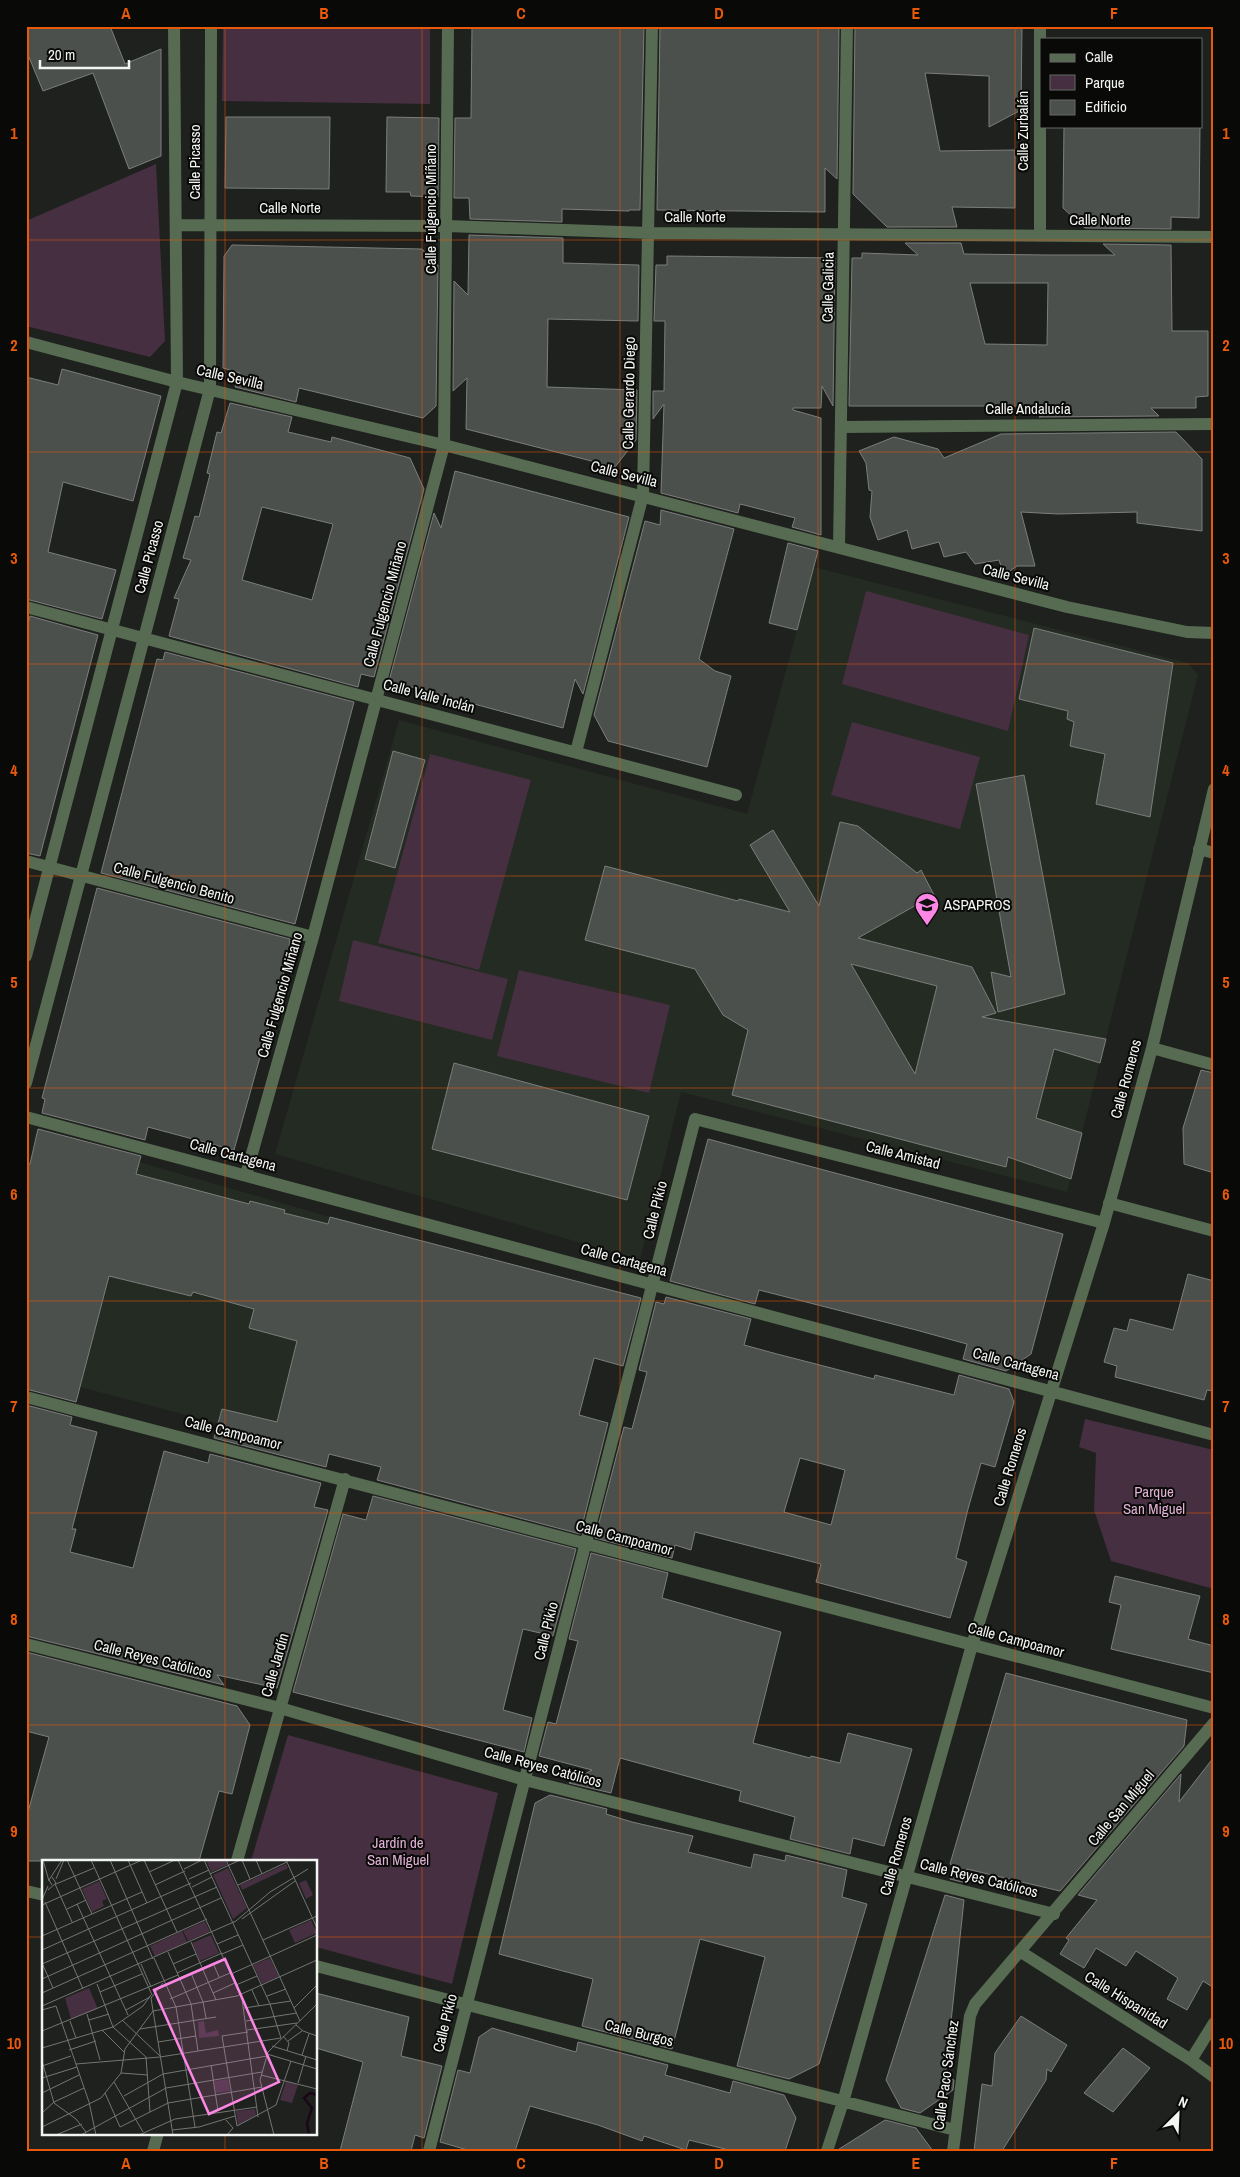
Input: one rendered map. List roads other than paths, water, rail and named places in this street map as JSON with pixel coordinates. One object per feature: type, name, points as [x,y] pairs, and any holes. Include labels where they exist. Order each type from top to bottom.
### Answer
[{"type":"street","name":"Calle Picasso","points":[[26,956],[177,382],[174,26]]},
{"type":"street","name":"Calle Picasso","points":[[26,1083],[210,389],[211,26]]},
{"type":"street","name":"Calle Fulgencio Miñano","points":[[246,1176],[313,937],[444,444],[448,26]]},
{"type":"street","name":"Calle Gerardo Diego","points":[[576,752],[642,495],[652,26]]},
{"type":"street","name":"Calle Galicia","points":[[840,548],[847,26]]},
{"type":"street","name":"Calle Zurbalán","points":[[1040,26],[1040,236]]},
{"type":"street","name":"Calle Norte","points":[[176,225],[447,226],[649,233],[1214,237]]},
{"type":"street","name":"Calle Sevilla","points":[[26,342],[177,382],[444,444],[1067,607],[1186,632],[1214,633]]},
{"type":"street","name":"Calle Andalucía","points":[[842,427],[1214,424]]},
{"type":"street","name":"Calle Valle Inclán","points":[[26,607],[376,698],[736,795]]},
{"type":"street","name":"Calle Romeros","points":[[827,2151],[843,2102],[972,1645],[1104,1223],[1152,1048],[1214,789]]},
{"type":"street","points":[[1199,850],[1214,854]]},
{"type":"street","name":"Calle Fulgencio Benito","points":[[26,861],[313,937]]},
{"type":"street","points":[[1152,1048],[1214,1065]]},
{"type":"street","name":"Calle Cartagena","points":[[26,1117],[1214,1435]]},
{"type":"street","name":"Calle Amistad","points":[[695,1119],[1104,1223]]},
{"type":"street","name":"Calle Pikio","points":[[429,2151],[695,1119]]},
{"type":"street","points":[[1109,1203],[1214,1231]]},
{"type":"street","name":"Calle Campoamor","points":[[26,1397],[345,1479],[585,1545],[1214,1708]]},
{"type":"street","name":"Calle Jardín","points":[[237,1860],[345,1479]]},
{"type":"street","name":"Calle Reyes Católicos","points":[[26,1644],[280,1708],[525,1780],[1054,1914]]},
{"type":"street","name":"Calle San Miguel","points":[[1054,1914],[1214,1723]]},
{"type":"street","points":[[26,1890],[42,1894]]},
{"type":"street","name":"Calle Paco Sánchez","points":[[953,2151],[970,2016],[983,1993],[1054,1914]]},
{"type":"street","name":"Calle Hispanidad","points":[[1021,1952],[1191,2060],[1214,2077]]},
{"type":"street","name":"Calle Burgos","points":[[318,1967],[955,2130]]},
{"type":"street","points":[[1191,2060],[1214,2023]]},
{"type":"street","points":[[153,2151],[158,2134]]},
{"type":"place","name":"ASPAPROS","points":[[927,926]]},
{"type":"park label","name":"Parque San Miguel","points":[[1154,1500]]},
{"type":"park label","name":"Jardín de San Miguel","points":[[398,1852]]}]
